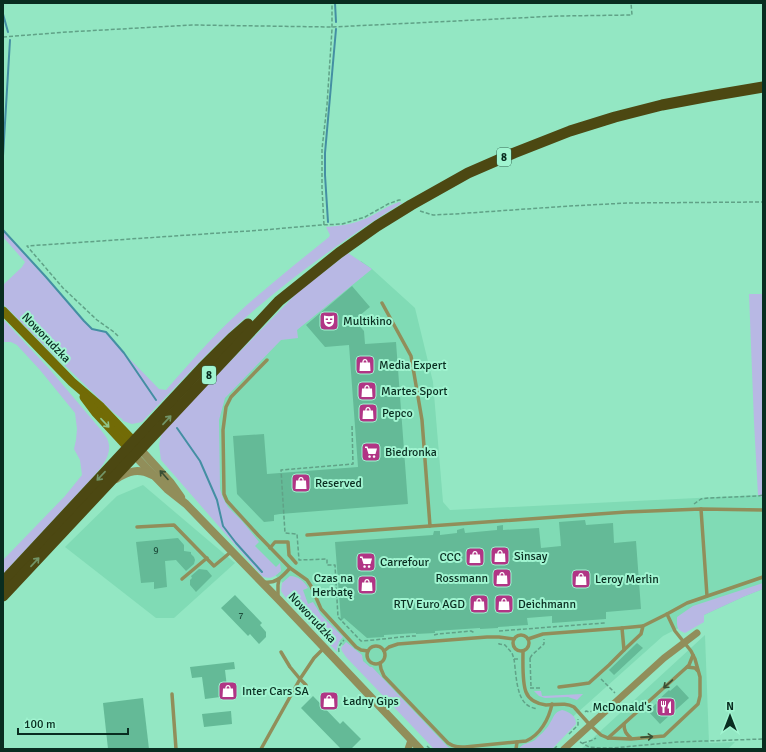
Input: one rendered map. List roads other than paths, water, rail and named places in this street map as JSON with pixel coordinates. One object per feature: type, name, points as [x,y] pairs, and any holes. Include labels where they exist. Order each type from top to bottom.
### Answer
[{"type":"highway","name":"8","points":[[3,596],[107,484],[134,448],[202,368],[232,338],[254,319],[351,244],[377,226],[468,173],[514,153],[570,132],[662,105],[763,87]]},
{"type":"highway","name":"8","points":[[3,582],[279,301]]},
{"type":"main road","name":"Noworudzka","points":[[3,311],[72,382],[101,407],[134,448]]},
{"type":"street","name":"Noworudzka","points":[[134,448],[153,475],[167,489],[186,504],[232,551],[420,749]]},
{"type":"street","name":"Noworudzka","points":[[134,448],[171,484],[186,504]]},
{"type":"street","points":[[107,484],[129,472],[135,471],[153,475]]},
{"type":"street","points":[[564,749],[578,743],[590,725],[664,658],[697,634]]},
{"type":"street","points":[[408,749],[411,740]]},
{"type":"lane","points":[[382,303],[411,356],[422,420],[430,526]]},
{"type":"lane","points":[[267,360],[228,401],[223,430],[224,494],[227,501],[270,548],[290,568],[307,580],[321,610],[356,646],[361,650],[368,651]]},
{"type":"lane","points":[[701,509],[707,596]]},
{"type":"lane","points":[[307,535],[626,512],[701,509],[763,510]]},
{"type":"lane","points":[[137,528],[174,525],[214,566],[232,551]]},
{"type":"lane","points":[[270,548],[275,542],[288,542],[289,555],[296,563]]},
{"type":"lane","points":[[182,580],[206,558]]},
{"type":"lane","points":[[260,581],[273,582],[279,579],[290,568]]},
{"type":"lane","points":[[528,639],[543,634],[643,626],[687,603],[763,577]]},
{"type":"lane","points":[[279,579],[277,592],[279,600]]},
{"type":"lane","points":[[522,651],[526,692],[528,697],[533,701],[540,704],[570,705],[574,707],[601,735],[608,738],[664,736],[698,704],[700,696],[700,677],[693,655],[675,631],[667,614]]},
{"type":"lane","points":[[558,687],[589,683],[641,634],[643,626]]},
{"type":"lane","points":[[622,628],[624,650]]},
{"type":"lane","points":[[384,650],[398,644],[493,637],[514,639],[520,635],[525,635],[528,639],[530,643],[529,647],[526,650],[519,651],[515,648],[513,642],[514,639]]},
{"type":"lane","points":[[379,646],[384,650],[385,658],[383,661],[375,664],[370,662],[367,656],[370,648],[379,646]]},
{"type":"lane","points":[[261,749],[300,679],[314,658],[324,648]]},
{"type":"lane","points":[[281,652],[290,667],[306,685]]},
{"type":"lane","points":[[608,738],[687,667],[693,655]]},
{"type":"lane","points":[[380,663],[384,676],[452,746],[465,748],[526,741],[531,739],[548,717],[552,704]]},
{"type":"lane","points":[[687,667],[695,668],[698,671]]},
{"type":"lane","points":[[172,694],[176,749]]},
{"type":"lane","points":[[624,724],[626,734],[631,738]]},
{"type":"lane","points":[[516,742],[516,749]]},
{"type":"waterway","points":[[335,3],[336,22]]},
{"type":"waterway","points":[[3,14],[8,32]]},
{"type":"waterway","points":[[328,222],[325,153],[336,29]]},
{"type":"waterway","points":[[3,156],[10,40]]},
{"type":"waterway","points":[[3,230],[92,329],[106,332],[124,353],[156,400]]},
{"type":"waterway","points":[[177,428],[200,461],[217,500],[223,526],[262,572]]},
{"type":"place","name":"Multikino","points":[[329,321]]},
{"type":"place","name":"Media Expert","points":[[365,365]]},
{"type":"place","name":"Martes Sport","points":[[367,391]]},
{"type":"place","name":"Pepco","points":[[368,413]]},
{"type":"place","name":"Biedronka","points":[[371,452]]},
{"type":"place","name":"Reserved","points":[[301,483]]},
{"type":"place","name":"Sinsay","points":[[500,556]]},
{"type":"place","name":"CCC","points":[[475,557]]},
{"type":"place","name":"Carrefour","points":[[366,562]]},
{"type":"place","name":"Rossmann","points":[[502,578]]},
{"type":"place","name":"Leroy Merlin","points":[[581,579]]},
{"type":"place","name":"Czas na Herbatę","points":[[367,585]]},
{"type":"place","name":"RTV Euro AGD","points":[[479,604]]},
{"type":"place","name":"Deichmann","points":[[504,604]]},
{"type":"place","name":"Inter Cars SA","points":[[228,691]]},
{"type":"place","name":"Ładny Gips","points":[[329,701]]},
{"type":"place","name":"McDonald's","points":[[666,707]]}]
